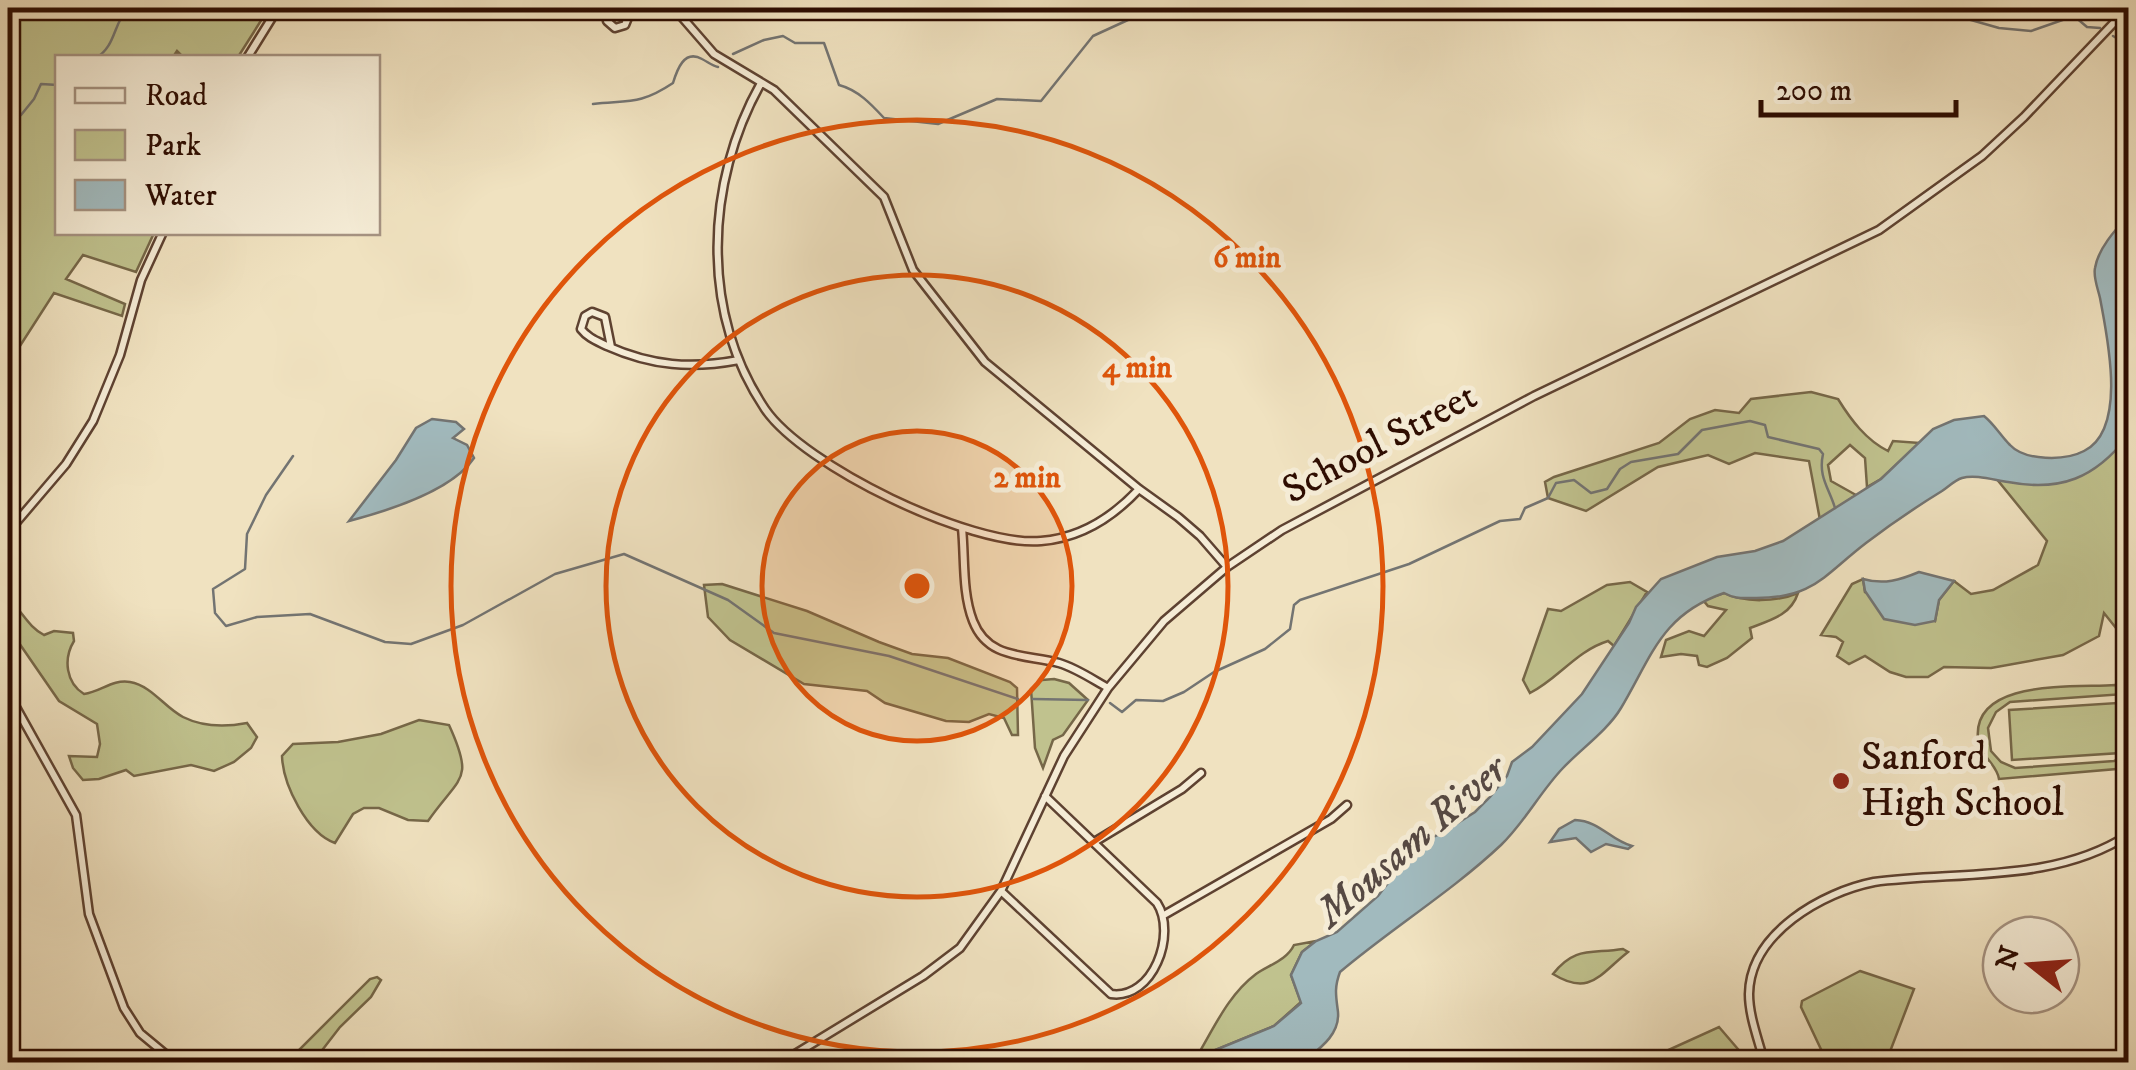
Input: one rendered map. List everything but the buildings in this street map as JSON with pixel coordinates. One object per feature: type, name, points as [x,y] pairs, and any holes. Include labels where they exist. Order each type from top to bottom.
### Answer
[{"type":"street","points":[[249,55],[278,8]]},
{"type":"street","points":[[609,8],[608,22],[616,28],[626,25],[632,8]]},
{"type":"street","points":[[674,8],[714,54],[786,102],[884,198],[913,270],[985,362],[1200,536],[1226,567]]},
{"type":"street","name":"School Street","points":[[782,1062],[948,958],[975,931],[1001,891],[1080,729],[1108,688],[1164,621],[1226,567],[1282,530],[1534,396],[1879,230],[1982,156],[2128,8]]},
{"type":"street","points":[[761,83],[740,126],[717,238],[720,295],[727,330],[738,360],[766,410],[807,448],[885,495],[962,528],[1016,541],[1059,539],[1104,521],[1139,489]]},
{"type":"street","points":[[8,532],[66,464],[92,420],[120,354],[141,280],[162,235]]},
{"type":"street","points":[[611,348],[604,317],[596,312],[585,316],[581,324],[584,333],[611,348],[678,367],[738,360]]},
{"type":"street","points":[[962,528],[970,610],[984,639],[1014,656],[1073,668],[1108,688]]},
{"type":"street","points":[[8,692],[73,805],[80,828],[89,914],[124,1008],[140,1032],[175,1062]]},
{"type":"street","points":[[1096,841],[1182,789],[1201,772]]},
{"type":"street","points":[[1001,891],[1096,984],[1116,995],[1133,991],[1154,968],[1164,941],[1164,915],[1096,841],[1045,796]]},
{"type":"street","points":[[1164,915],[1330,819],[1347,805]]},
{"type":"street","points":[[1764,1062],[1750,1004],[1752,977],[1770,944],[1808,908],[1846,888],[1874,882],[2055,865],[2108,847],[2128,835]]},
{"type":"green space","points":[[8,8],[269,8],[239,55],[181,55],[177,51],[174,55],[55,55],[55,235],[153,235],[136,272],[83,255],[66,279],[125,304],[122,316],[54,293],[9,363]]},
{"type":"green space","points":[[1811,392],[1838,399],[1860,429],[1888,451],[1893,441],[1920,443],[1867,487],[1865,458],[1850,445],[1828,465],[1831,481],[1856,495],[1820,520],[1809,461],[1755,453],[1729,464],[1708,455],[1658,467],[1586,511],[1548,498],[1545,482],[1659,443],[1690,419],[1715,410],[1739,413],[1751,399]]},
{"type":"green space","points":[[2117,438],[2128,452],[2128,627],[2120,633],[2104,613],[2099,636],[2063,655],[1991,668],[1944,667],[1928,677],[1890,672],[1865,656],[1849,664],[1837,656],[1843,642],[1821,635],[1852,584],[1863,579],[1865,592],[1935,621],[1939,600],[1954,581],[1971,594],[1993,590],[2038,565],[2047,541],[1978,456],[2036,472]]},
{"type":"green space","points":[[1630,582],[1647,592],[1614,646],[1608,641],[1597,646],[1530,693],[1523,680],[1548,609],[1561,611],[1607,585]]},
{"type":"green space","points":[[722,584],[807,611],[912,654],[948,658],[1010,682],[1017,688],[1018,735],[1012,735],[1004,718],[989,714],[969,722],[946,721],[885,703],[867,691],[804,684],[730,640],[708,617],[704,585]]},
{"type":"green space","points":[[1724,593],[1761,600],[1798,593],[1785,612],[1750,628],[1752,638],[1727,658],[1707,667],[1699,665],[1697,656],[1661,657],[1666,640],[1689,631],[1704,636],[1726,610],[1708,606],[1703,600]]},
{"type":"green space","points":[[8,599],[44,635],[54,631],[73,633],[68,670],[73,684],[84,694],[118,682],[138,684],[176,713],[198,723],[247,723],[257,737],[251,748],[214,771],[191,765],[134,776],[126,770],[83,780],[69,756],[97,757],[97,724],[59,701],[8,627]]},
{"type":"green space","points":[[1042,680],[1069,683],[1088,700],[1063,735],[1053,740],[1043,768],[1035,748],[1031,689]]},
{"type":"green space","points":[[2115,685],[2128,689],[2128,700],[2124,694],[2010,702],[1996,712],[1988,728],[1991,751],[2001,762],[2015,768],[2114,761],[2128,756],[2128,768],[1999,779],[1978,739],[1981,719],[1991,705],[2030,690]]},
{"type":"green space","points":[[2117,703],[2120,753],[2012,760],[2009,710]]},
{"type":"green space","points":[[419,720],[449,725],[462,768],[456,785],[428,821],[408,820],[379,808],[364,808],[353,814],[335,843],[325,838],[298,807],[282,756],[293,744],[338,742],[381,734]]},
{"type":"green space","points":[[1316,941],[1302,952],[1291,975],[1301,1002],[1274,1026],[1196,1058],[1222,1013],[1246,982],[1294,945]]},
{"type":"green space","points":[[1623,949],[1628,952],[1602,975],[1586,983],[1566,981],[1553,974],[1576,955]]},
{"type":"green space","points":[[1860,971],[1914,989],[1886,1062],[1827,1062],[1801,1007],[1802,1001]]},
{"type":"green space","points":[[370,979],[381,980],[371,997],[340,1027],[313,1062],[287,1062]]},
{"type":"green space","points":[[1719,1027],[1749,1062],[1642,1062]]},
{"type":"water","points":[[2128,216],[2128,436],[2103,462],[2076,478],[2044,485],[1962,478],[1894,522],[1804,590],[1773,597],[1738,598],[1724,593],[1686,613],[1660,639],[1616,716],[1555,777],[1510,836],[1340,972],[1336,987],[1338,1020],[1322,1047],[1303,1062],[1186,1062],[1274,1026],[1301,1003],[1291,975],[1302,952],[1337,932],[1378,896],[1418,844],[1475,812],[1490,797],[1507,776],[1512,762],[1532,747],[1582,694],[1636,607],[1661,579],[1717,557],[1755,551],[1783,541],[1881,479],[1933,429],[1954,420],[1984,416],[2010,445],[2035,457],[2076,454],[2098,440],[2106,423],[2111,381],[2095,268],[2103,247]]},
{"type":"water","points":[[432,419],[456,422],[464,429],[453,438],[467,445],[474,458],[435,490],[349,521],[416,428]]},
{"type":"water","points":[[1919,572],[1954,581],[1939,600],[1935,621],[1915,625],[1884,619],[1865,591],[1863,579],[1892,581]]},
{"type":"water","points":[[1575,820],[1591,824],[1632,846],[1628,849],[1606,844],[1591,852],[1576,838],[1550,842],[1559,829]]},
{"type":"waterway","points":[[100,55],[128,8]]},
{"type":"waterway","points":[[733,54],[783,36],[795,43],[824,43],[839,85],[858,94],[884,118],[938,124],[997,99],[1041,101],[1093,36],[1154,8]]},
{"type":"waterway","points":[[1964,18],[1999,28],[2031,31],[2074,16],[2087,27],[2100,28]]},
{"type":"waterway","points":[[2113,36],[2128,45]]},
{"type":"waterway","points":[[593,104],[652,95],[673,83],[682,62],[690,57],[718,67]]},
{"type":"waterway","points":[[21,115],[41,84],[55,85]]},
{"type":"waterway","points":[[1110,703],[1122,712],[1136,700],[1163,701],[1184,692],[1214,672],[1265,649],[1290,629],[1294,605],[1300,600],[1409,564],[1500,521],[1520,519],[1525,508],[1548,498],[1556,483],[1574,480],[1591,493],[1607,489],[1620,469],[1631,462],[1678,454],[1702,430],[1750,421],[1765,425],[1768,437],[1819,449],[1823,454],[1823,476],[1835,508]]},
{"type":"waterway","points":[[293,456],[266,495],[247,534],[245,569],[213,589],[215,613],[226,626],[257,617],[310,614],[385,642],[411,644],[463,625],[555,574],[624,554],[728,600],[774,633],[889,656],[1018,699]]},
{"type":"waterway","points":[[1033,699],[1088,700]]},
{"type":"place","name":"Sanford High School","points":[[1841,781]]},
{"type":"water label","name":"Mousam River","points":[[1412,842]]}]
